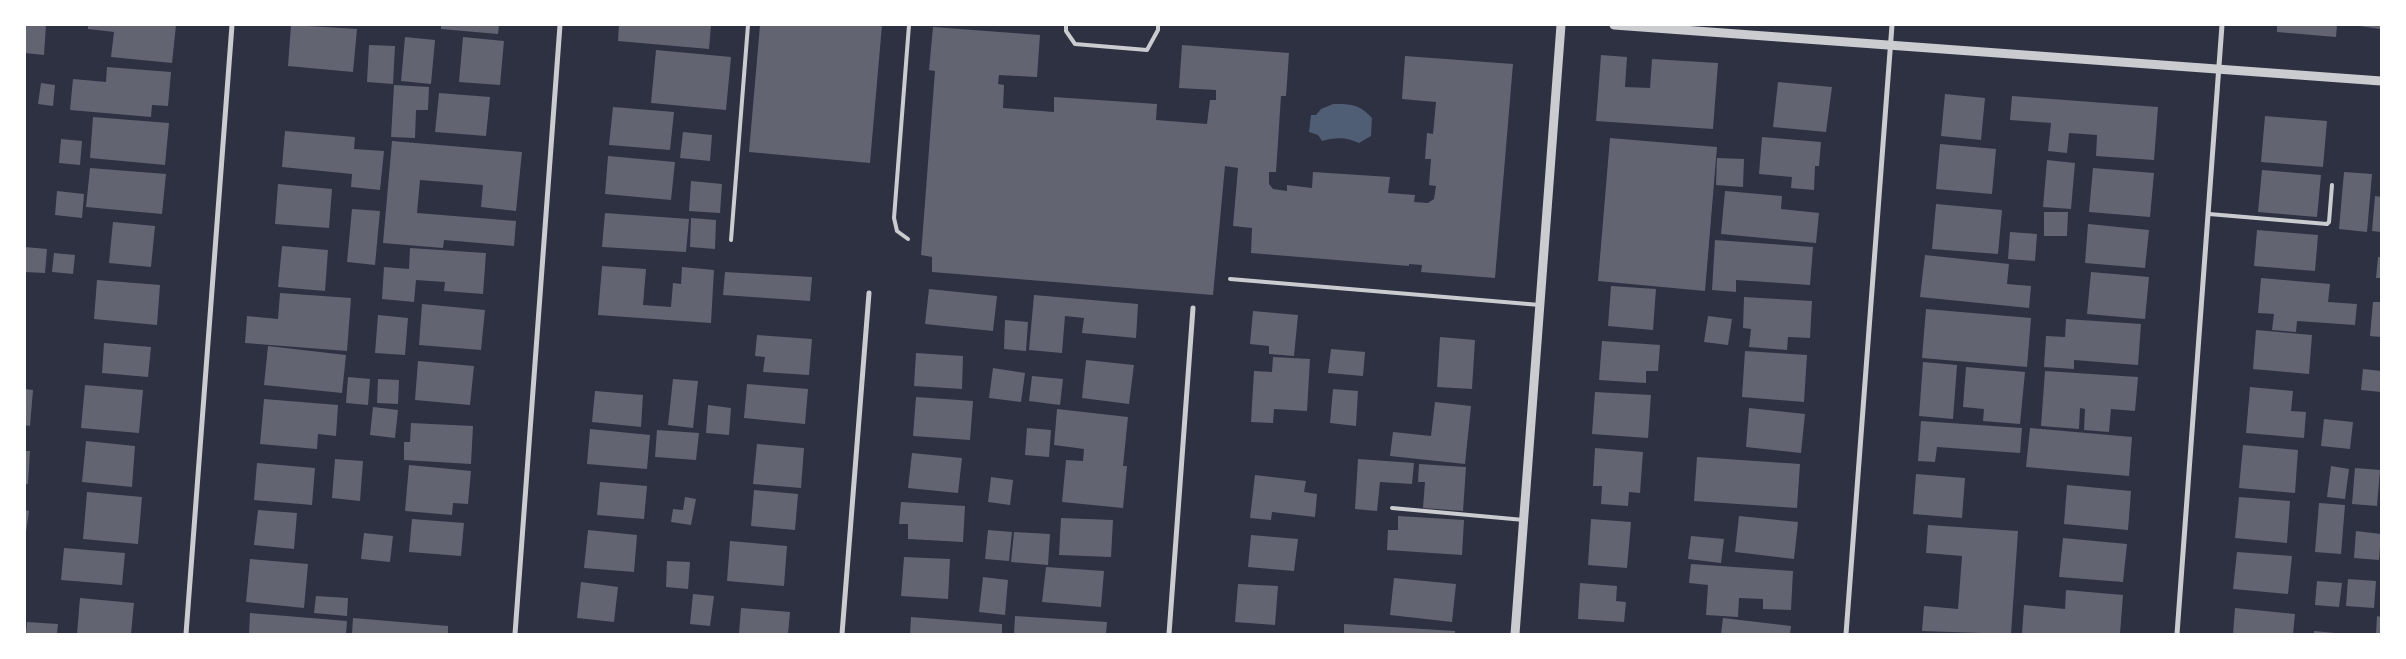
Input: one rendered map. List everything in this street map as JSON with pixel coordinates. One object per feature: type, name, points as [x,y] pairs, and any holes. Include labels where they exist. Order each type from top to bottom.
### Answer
[{"type":"street","points":[[186,634],[232,25]]},
{"type":"street","points":[[515,634],[560,25]]},
{"type":"street","points":[[1515,634],[1561,25]]},
{"type":"street","points":[[1614,25],[2381,81]]},
{"type":"street","points":[[1846,634],[1892,25]]},
{"type":"street","points":[[2177,634],[2222,25]]},
{"type":"street","points":[[842,634],[869,293]]},
{"type":"street","points":[[1169,634],[1193,308]]},
{"type":"lane","points":[[731,240],[748,25]]},
{"type":"lane","points":[[908,239],[897,231],[894,218],[909,25]]},
{"type":"lane","points":[[1066,25],[1066,31],[1076,44],[1147,50],[1158,30],[1158,25]]},
{"type":"lane","points":[[2209,214],[2327,224],[2329,222],[2332,185]]},
{"type":"lane","points":[[1230,279],[1540,305]]},
{"type":"lane","points":[[1392,508],[1524,520]]},
{"type":"water","points":[[1333,104],[1359,107],[1367,113],[1372,118],[1371,136],[1359,143],[1341,138],[1322,141],[1318,135],[1309,132],[1311,115],[1316,115],[1321,109]]},
{"type":"building","points":[[25,25],[46,25],[44,55],[25,53]]},
{"type":"building","points":[[88,25],[176,25],[172,63],[111,57],[114,32],[88,29]]},
{"type":"building","points":[[291,25],[357,29],[353,72],[288,66]]},
{"type":"building","points":[[441,25],[499,25],[498,34],[441,29]]},
{"type":"building","points":[[619,25],[711,25],[709,49],[618,41]]},
{"type":"building","points":[[760,25],[882,25],[870,163],[749,152]]},
{"type":"building","points":[[2277,25],[2337,25],[2336,37],[2277,32]]},
{"type":"building","points":[[2353,25],[2381,25],[2380,29]]},
{"type":"building","points":[[933,27],[1040,35],[1037,77],[999,75],[998,84],[1004,85],[1003,108],[1054,112],[1054,97],[1157,104],[1156,120],[1207,124],[1210,100],[1216,100],[1216,90],[1179,88],[1182,45],[1289,53],[1286,96],[1281,96],[1276,172],[1269,172],[1269,184],[1273,189],[1287,191],[1287,185],[1312,188],[1313,172],[1390,177],[1388,193],[1415,195],[1414,202],[1428,203],[1434,199],[1436,186],[1429,185],[1431,159],[1425,159],[1427,133],[1433,134],[1436,102],[1402,99],[1405,56],[1513,64],[1495,278],[1421,272],[1422,265],[1409,264],[1409,266],[1251,253],[1252,228],[1233,226],[1238,168],[1225,166],[1213,295],[932,272],[932,257],[921,255],[935,71],[929,70]]},
{"type":"building","points":[[405,37],[435,40],[431,84],[401,81]]},
{"type":"building","points":[[463,37],[504,41],[500,85],[459,82]]},
{"type":"building","points":[[369,45],[395,46],[393,84],[367,82]]},
{"type":"building","points":[[656,50],[731,57],[726,110],[651,103]]},
{"type":"building","points":[[1601,55],[1627,57],[1625,87],[1650,88],[1652,59],[1718,63],[1713,129],[1596,121]]},
{"type":"building","points":[[107,67],[171,72],[168,106],[152,105],[151,117],[70,110],[73,79],[106,82]]},
{"type":"building","points":[[1778,82],[1832,87],[1826,132],[1773,127]]},
{"type":"building","points":[[41,83],[55,85],[53,106],[38,104]]},
{"type":"building","points":[[394,85],[429,87],[428,110],[416,110],[415,138],[391,137]]},
{"type":"building","points":[[439,93],[490,97],[486,136],[435,132]]},
{"type":"building","points":[[1945,94],[1985,98],[1981,140],[1941,136]]},
{"type":"building","points":[[2012,96],[2158,107],[2154,160],[2096,156],[2097,135],[2069,133],[2067,153],[2048,151],[2051,123],[2010,120]]},
{"type":"building","points":[[613,107],[674,112],[670,150],[609,145]]},
{"type":"building","points":[[2265,116],[2327,121],[2323,167],[2261,162]]},
{"type":"building","points":[[93,117],[169,123],[165,165],[90,158]]},
{"type":"building","points":[[285,131],[355,137],[354,149],[384,151],[380,190],[351,187],[352,174],[282,167]]},
{"type":"building","points":[[683,132],[712,135],[710,161],[680,158]]},
{"type":"building","points":[[1762,137],[1821,142],[1819,166],[1815,166],[1814,190],[1791,188],[1792,177],[1759,174]]},
{"type":"building","points":[[1610,138],[1717,147],[1705,291],[1598,281]]},
{"type":"building","points":[[61,139],[82,141],[80,165],[59,163]]},
{"type":"building","points":[[392,141],[522,152],[516,211],[481,207],[483,185],[420,180],[417,213],[516,221],[514,246],[444,240],[443,248],[383,243]]},
{"type":"building","points":[[1940,144],[1996,149],[1992,194],[1936,189]]},
{"type":"building","points":[[608,156],[675,162],[671,200],[605,194]]},
{"type":"building","points":[[1717,158],[1744,159],[1743,187],[1716,185]]},
{"type":"building","points":[[2047,160],[2075,163],[2071,209],[2043,207]]},
{"type":"building","points":[[90,168],[166,174],[162,214],[86,207]]},
{"type":"building","points":[[2093,168],[2154,173],[2150,217],[2089,212]]},
{"type":"building","points":[[2262,170],[2321,175],[2317,217],[2258,212]]},
{"type":"building","points":[[2344,172],[2372,174],[2367,232],[2339,229]]},
{"type":"building","points":[[691,181],[722,184],[720,213],[689,211]]},
{"type":"building","points":[[278,184],[332,189],[329,228],[275,224]]},
{"type":"building","points":[[57,191],[84,194],[82,218],[55,215]]},
{"type":"building","points":[[1725,191],[1782,196],[1781,209],[1819,213],[1816,243],[1721,234]]},
{"type":"building","points":[[2375,196],[2381,197],[2381,232],[2372,231]]},
{"type":"building","points":[[1936,204],[2002,210],[1998,254],[1932,249]]},
{"type":"building","points":[[352,209],[380,211],[375,265],[347,262]]},
{"type":"building","points":[[2044,212],[2068,212],[2067,236],[2044,236]]},
{"type":"building","points":[[605,213],[689,219],[686,252],[602,247]]},
{"type":"building","points":[[691,218],[716,220],[715,249],[690,247]]},
{"type":"building","points":[[113,222],[155,226],[151,267],[109,263]]},
{"type":"building","points":[[2088,224],[2149,230],[2145,268],[2085,263]]},
{"type":"building","points":[[2257,230],[2318,235],[2315,271],[2254,266]]},
{"type":"building","points":[[2010,232],[2037,234],[2035,261],[2008,259]]},
{"type":"building","points":[[1715,240],[1813,247],[1810,285],[1736,280],[1736,292],[1712,290]]},
{"type":"building","points":[[282,246],[328,250],[325,291],[278,287]]},
{"type":"building","points":[[25,247],[47,249],[45,273],[25,272]]},
{"type":"building","points":[[410,248],[486,253],[483,294],[444,291],[445,282],[416,280],[414,302],[382,299],[384,267],[409,269]]},
{"type":"building","points":[[54,253],[75,255],[73,274],[52,272]]},
{"type":"building","points":[[1925,255],[2009,264],[2007,284],[2031,286],[2029,308],[1920,297]]},
{"type":"building","points":[[2378,257],[2381,257],[2381,278],[2376,278]]},
{"type":"building","points":[[602,266],[646,269],[643,305],[671,307],[673,283],[681,284],[682,267],[714,270],[711,323],[598,315]]},
{"type":"building","points":[[725,272],[812,277],[810,301],[723,295]]},
{"type":"building","points":[[2091,272],[2149,277],[2145,319],[2087,314]]},
{"type":"building","points":[[2261,278],[2330,284],[2328,302],[2357,304],[2355,325],[2297,321],[2296,332],[2272,330],[2274,314],[2258,313]]},
{"type":"building","points":[[97,280],[160,285],[157,325],[94,319]]},
{"type":"building","points":[[1611,286],[1656,289],[1653,330],[1608,326]]},
{"type":"building","points":[[929,289],[997,296],[993,331],[925,324]]},
{"type":"building","points":[[280,293],[351,298],[347,351],[245,343],[247,316],[278,319]]},
{"type":"building","points":[[1034,295],[1138,304],[1136,338],[1082,333],[1084,318],[1065,316],[1062,353],[1029,350]]},
{"type":"building","points":[[1744,297],[1812,301],[1810,338],[1788,337],[1787,350],[1749,347],[1751,329],[1743,328]]},
{"type":"building","points":[[2373,302],[2381,302],[2381,337],[2370,336]]},
{"type":"building","points":[[422,304],[485,310],[481,350],[419,345]]},
{"type":"building","points":[[1926,309],[2031,318],[2027,367],[1922,358]]},
{"type":"building","points":[[1253,311],[1298,315],[1294,356],[1269,354],[1269,346],[1250,344]]},
{"type":"building","points":[[378,315],[408,318],[405,355],[375,353]]},
{"type":"building","points":[[1708,316],[1732,319],[1728,345],[1704,342]]},
{"type":"building","points":[[2066,319],[2141,324],[2138,365],[2074,360],[2074,369],[2044,367],[2046,336],[2065,337]]},
{"type":"building","points":[[1005,320],[1028,322],[1026,351],[1004,349]]},
{"type":"building","points":[[2256,330],[2312,335],[2309,374],[2253,369]]},
{"type":"building","points":[[757,335],[812,339],[809,375],[763,372],[765,357],[755,356]]},
{"type":"building","points":[[1440,337],[1475,340],[1472,389],[1437,387]]},
{"type":"building","points":[[1602,341],[1660,345],[1658,371],[1646,371],[1646,383],[1599,380]]},
{"type":"building","points":[[104,343],[151,347],[148,377],[102,373]]},
{"type":"building","points":[[268,346],[346,355],[342,393],[264,385]]},
{"type":"building","points":[[1331,349],[1365,352],[1363,376],[1328,373]]},
{"type":"building","points":[[1745,351],[1807,355],[1804,402],[1742,397]]},
{"type":"building","points":[[916,353],[963,356],[962,389],[914,386]]},
{"type":"building","points":[[1273,357],[1310,359],[1307,411],[1274,409],[1273,423],[1251,422],[1254,371],[1272,372]]},
{"type":"building","points":[[1086,360],[1134,365],[1129,404],[1082,398]]},
{"type":"building","points":[[418,361],[474,366],[470,405],[415,400]]},
{"type":"building","points":[[1923,362],[1957,365],[1953,419],[1919,416]]},
{"type":"building","points":[[1966,367],[2025,372],[2020,424],[1983,421],[1984,409],[1963,407]]},
{"type":"building","points":[[993,368],[1025,373],[1021,402],[989,398]]},
{"type":"building","points":[[2363,369],[2381,371],[2381,392],[2361,390]]},
{"type":"building","points":[[2045,371],[2138,377],[2135,411],[2111,409],[2109,432],[2084,430],[2085,409],[2080,408],[2079,429],[2041,426]]},
{"type":"building","points":[[1032,376],[1063,379],[1060,405],[1029,401]]},
{"type":"building","points":[[348,377],[370,379],[368,405],[346,403]]},
{"type":"building","points":[[378,379],[399,380],[398,404],[377,403]]},
{"type":"building","points":[[673,379],[698,381],[693,428],[668,425]]},
{"type":"building","points":[[747,384],[808,389],[805,424],[744,418]]},
{"type":"building","points":[[85,385],[143,390],[139,433],[81,428]]},
{"type":"building","points":[[2250,387],[2293,391],[2291,411],[2306,412],[2304,438],[2246,433]]},
{"type":"building","points":[[25,389],[33,390],[30,426],[25,425]]},
{"type":"building","points":[[1333,389],[1358,391],[1356,426],[1330,423]]},
{"type":"building","points":[[595,391],[643,395],[641,427],[592,422]]},
{"type":"building","points":[[1595,392],[1651,395],[1648,438],[1592,434]]},
{"type":"building","points":[[916,397],[973,401],[970,440],[913,436]]},
{"type":"building","points":[[264,399],[338,405],[336,436],[318,434],[317,449],[260,444]]},
{"type":"building","points":[[1435,402],[1471,406],[1465,464],[1390,456],[1393,432],[1431,436]]},
{"type":"building","points":[[708,405],[731,408],[729,435],[706,433]]},
{"type":"building","points":[[373,407],[398,410],[395,438],[370,435]]},
{"type":"building","points":[[1749,408],[1805,414],[1801,453],[1746,447]]},
{"type":"building","points":[[1057,409],[1128,417],[1123,466],[1127,466],[1123,508],[1062,502],[1066,460],[1083,461],[1084,449],[1054,445]]},
{"type":"building","points":[[2324,419],[2353,422],[2350,449],[2321,446]]},
{"type":"building","points":[[1921,421],[2022,428],[2020,453],[1937,447],[1935,462],[1918,461]]},
{"type":"building","points":[[411,423],[473,426],[471,464],[404,460],[404,442],[410,442]]},
{"type":"building","points":[[1027,428],[1051,430],[1049,457],[1025,455]]},
{"type":"building","points":[[2030,428],[2132,437],[2129,476],[2026,467]]},
{"type":"building","points":[[590,429],[650,435],[647,469],[587,464]]},
{"type":"building","points":[[657,430],[699,433],[696,460],[655,457]]},
{"type":"building","points":[[86,441],[135,446],[132,487],[82,482]]},
{"type":"building","points":[[757,444],[804,448],[801,488],[753,484]]},
{"type":"building","points":[[2243,445],[2298,450],[2295,493],[2239,488]]},
{"type":"building","points":[[1595,448],[1643,452],[1640,493],[1629,492],[1628,506],[1601,504],[1602,486],[1593,486]]},
{"type":"building","points":[[25,451],[30,451],[28,484],[25,484]]},
{"type":"building","points":[[912,453],[962,458],[958,493],[908,488]]},
{"type":"building","points":[[1697,457],[1800,464],[1797,508],[1694,501]]},
{"type":"building","points":[[335,459],[363,461],[360,501],[332,498]]},
{"type":"building","points":[[1358,459],[1414,463],[1412,484],[1380,482],[1377,511],[1355,509]]},
{"type":"building","points":[[257,463],[315,468],[312,505],[254,500]]},
{"type":"building","points":[[1419,464],[1466,467],[1463,511],[1423,508],[1425,482],[1418,482]]},
{"type":"building","points":[[409,465],[471,471],[468,504],[453,503],[452,515],[405,511]]},
{"type":"building","points":[[2331,466],[2349,469],[2345,499],[2327,497]]},
{"type":"building","points":[[2355,468],[2380,470],[2377,506],[2352,504]]},
{"type":"building","points":[[1916,474],[1965,478],[1962,518],[1913,514]]},
{"type":"building","points":[[1255,475],[1306,481],[1304,492],[1317,494],[1315,517],[1272,512],[1271,520],[1250,518]]},
{"type":"building","points":[[991,477],[1013,480],[1010,505],[988,502]]},
{"type":"building","points":[[600,482],[647,486],[644,519],[597,515]]},
{"type":"building","points":[[2067,485],[2131,491],[2128,530],[2064,524]]},
{"type":"building","points":[[754,490],[798,494],[795,530],[751,526]]},
{"type":"building","points":[[87,492],[142,497],[138,544],[83,539]]},
{"type":"building","points":[[685,497],[696,499],[691,525],[671,522],[673,509],[683,510]]},
{"type":"building","points":[[2239,497],[2290,501],[2287,543],[2235,538]]},
{"type":"building","points":[[901,502],[965,506],[963,542],[908,539],[908,524],[899,524]]},
{"type":"building","points":[[2319,503],[2345,505],[2341,554],[2315,552]]},
{"type":"building","points":[[25,510],[29,511],[26,532],[25,532]]},
{"type":"building","points":[[258,510],[297,513],[294,549],[254,545]]},
{"type":"building","points":[[1398,516],[1464,520],[1462,555],[1387,550],[1388,530],[1398,530]]},
{"type":"building","points":[[1739,516],[1798,522],[1794,559],[1735,552]]},
{"type":"building","points":[[1061,518],[1113,520],[1111,557],[1059,555]]},
{"type":"building","points":[[412,519],[464,523],[461,556],[409,552]]},
{"type":"building","points":[[1591,519],[1631,522],[1627,568],[1588,565]]},
{"type":"building","points":[[1928,525],[2018,531],[2011,634],[1922,631],[1924,606],[1958,609],[1962,556],[1926,553]]},
{"type":"building","points":[[588,530],[637,535],[634,572],[584,568]]},
{"type":"building","points":[[988,530],[1012,532],[1009,561],[985,559]]},
{"type":"building","points":[[2356,531],[2381,534],[2379,560],[2354,558]]},
{"type":"building","points":[[1014,532],[1050,534],[1048,565],[1011,562]]},
{"type":"building","points":[[364,533],[393,536],[390,562],[361,559]]},
{"type":"building","points":[[1251,535],[1298,539],[1294,571],[1248,567]]},
{"type":"building","points":[[1691,536],[1724,539],[1721,563],[1688,559]]},
{"type":"building","points":[[2063,538],[2127,544],[2123,582],[2059,577]]},
{"type":"building","points":[[730,541],[787,546],[784,586],[727,581]]},
{"type":"building","points":[[64,548],[125,553],[122,585],[61,580]]},
{"type":"building","points":[[2237,552],[2292,556],[2288,594],[2233,589]]},
{"type":"building","points":[[904,557],[950,559],[948,599],[901,596]]},
{"type":"building","points":[[250,559],[308,564],[304,608],[246,602]]},
{"type":"building","points":[[667,561],[690,562],[688,589],[666,587]]},
{"type":"building","points":[[1691,564],[1793,571],[1791,610],[1763,609],[1763,599],[1739,598],[1738,617],[1706,615],[1708,585],[1689,583]]},
{"type":"building","points":[[1046,567],[1104,571],[1101,607],[1042,602]]},
{"type":"building","points":[[983,577],[1008,580],[1005,615],[979,612]]},
{"type":"building","points":[[1394,578],[1456,584],[1452,622],[1390,615]]},
{"type":"building","points":[[2348,579],[2376,581],[2374,608],[2346,606]]},
{"type":"building","points":[[2317,581],[2342,583],[2339,607],[2315,605]]},
{"type":"building","points":[[581,582],[618,587],[614,622],[577,618]]},
{"type":"building","points":[[1580,583],[1617,586],[1616,601],[1626,602],[1624,622],[1578,619]]},
{"type":"building","points":[[1238,584],[1278,586],[1275,625],[1235,622]]},
{"type":"building","points":[[2066,590],[2123,595],[2120,634],[2022,633],[2024,605],[2065,609]]},
{"type":"building","points":[[693,594],[714,596],[710,626],[690,624]]},
{"type":"building","points":[[316,596],[348,598],[347,616],[314,613]]},
{"type":"building","points":[[80,598],[134,603],[131,634],[77,634]]},
{"type":"building","points":[[741,608],[790,612],[788,634],[739,634]]},
{"type":"building","points":[[2235,608],[2295,614],[2293,634],[2233,634]]},
{"type":"building","points":[[250,613],[347,621],[346,634],[249,634]]},
{"type":"building","points":[[1015,616],[1107,622],[1106,634],[1014,634]]},
{"type":"building","points":[[2377,616],[2381,617],[2381,634],[2376,634]]},
{"type":"building","points":[[911,617],[1002,624],[1002,634],[910,634]]},
{"type":"building","points":[[353,618],[448,626],[448,634],[352,634]]},
{"type":"building","points":[[1723,618],[1791,626],[1790,634],[1721,634]]},
{"type":"building","points":[[27,622],[58,624],[57,634],[26,634]]},
{"type":"building","points":[[1344,624],[1455,631],[1455,634],[1344,634]]},
{"type":"building","points":[[2314,631],[2335,633],[2335,634],[2314,634]]}]
